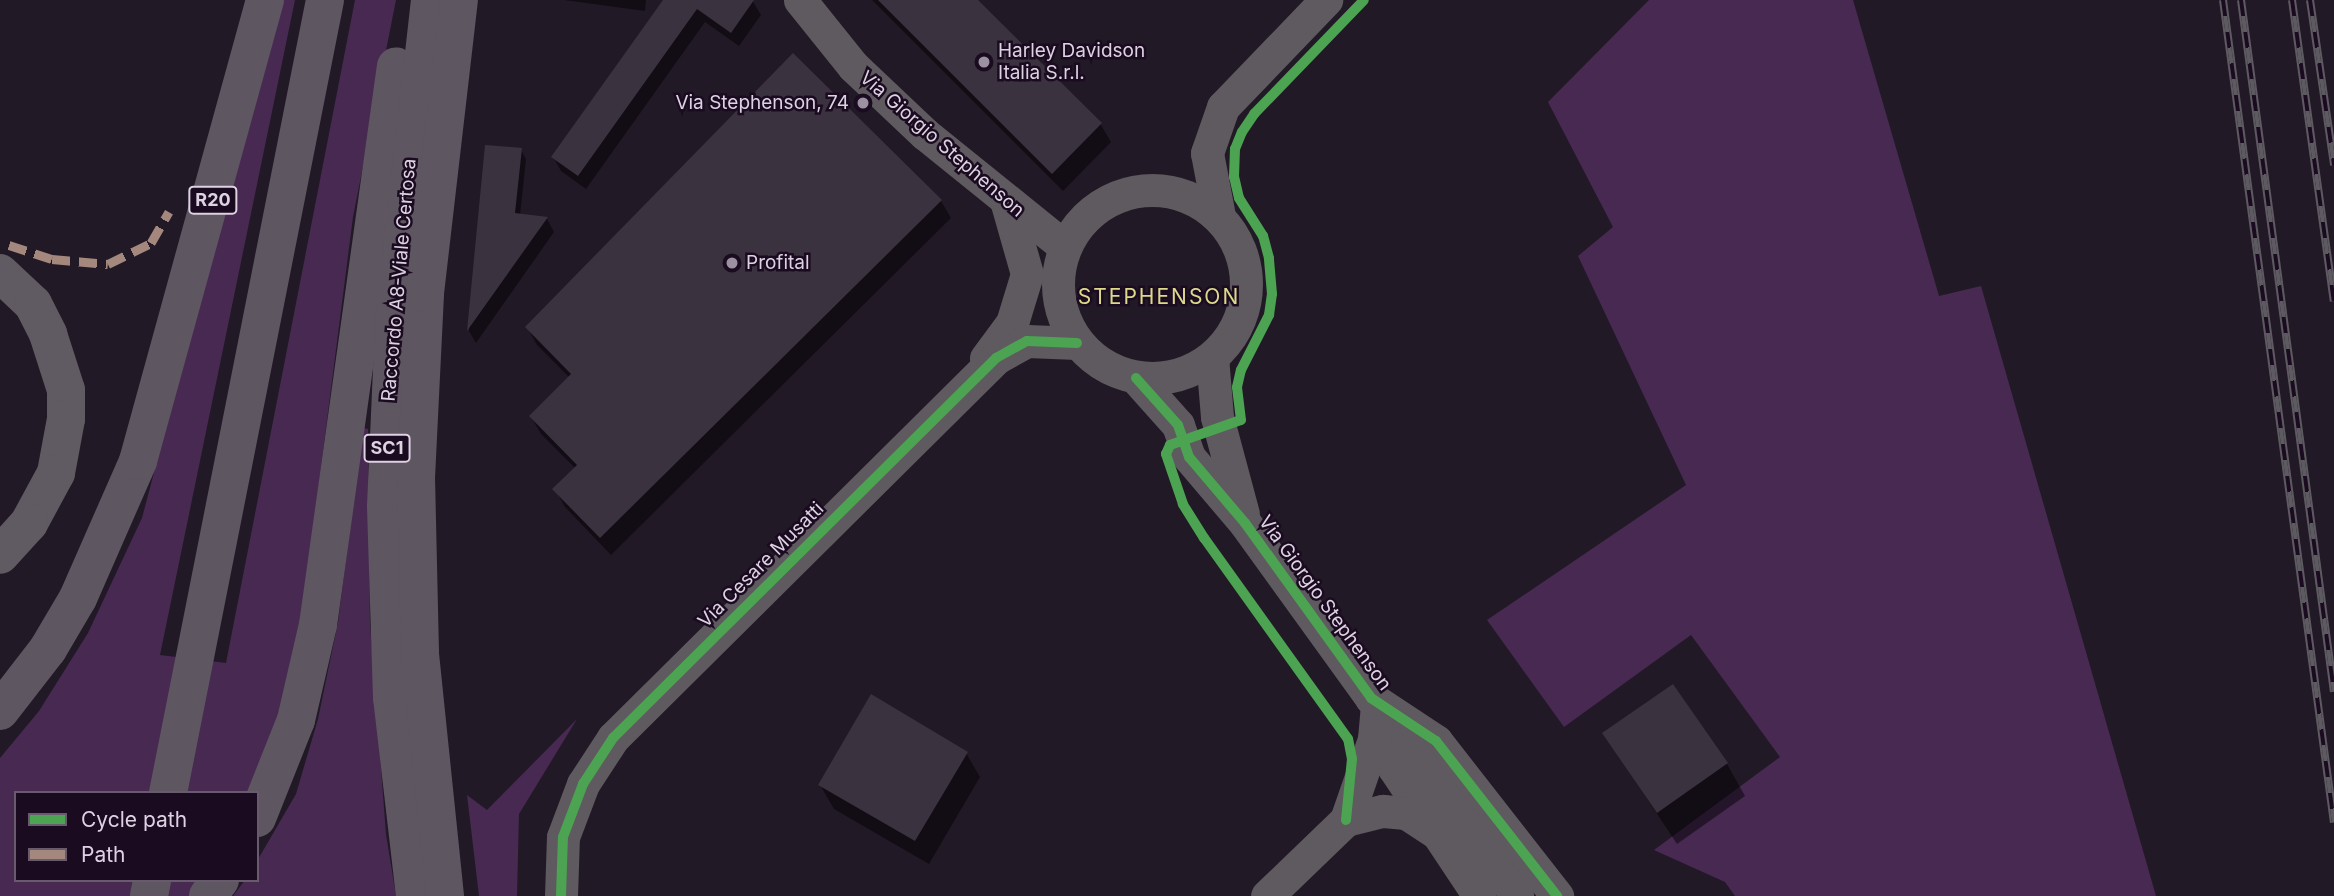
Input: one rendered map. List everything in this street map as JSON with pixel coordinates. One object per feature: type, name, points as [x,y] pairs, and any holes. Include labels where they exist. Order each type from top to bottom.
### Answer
[{"type":"highway","name":"R20","points":[[0,711],[48,649],[79,598],[138,461],[265,0]]},
{"type":"highway","points":[[168,791],[325,0]]},
{"type":"highway","points":[[259,813],[296,720],[318,625],[374,203],[407,0]]},
{"type":"highway","name":"Raccordo A8-Viale Certosa","points":[[415,896],[392,698],[386,492],[394,321],[430,0]]},
{"type":"highway","points":[[445,896],[420,653],[416,478],[425,292],[459,0]]},
{"type":"main road","points":[[0,273],[33,304],[48,334],[66,399],[56,473],[29,523],[0,555]]},
{"type":"street","name":"Via Giorgio Stephenson","points":[[800,0],[853,66],[1007,204],[1065,247]]},
{"type":"street","points":[[1219,216],[1207,153],[1223,107],[1326,0]]},
{"type":"street","points":[[1164,189],[1194,198],[1219,216],[1240,246],[1248,282],[1241,319],[1212,357],[1167,379],[1136,378],[1103,366],[1077,343],[1061,309],[1057,279],[1065,247],[1089,214],[1105,202],[1133,191],[1164,189]]},
{"type":"street","name":"Via Cesare Musatti","points":[[970,380],[1012,323],[1023,298],[1025,258],[1007,204]]},
{"type":"street","name":"Via Cesare Musatti","points":[[561,896],[563,837],[595,761],[970,380],[996,358],[1027,341],[1077,343]]},
{"type":"street","name":"Via Giorgio Stephenson","points":[[1212,357],[1217,417],[1245,523]]},
{"type":"street","name":"Via Giorgio Stephenson","points":[[1136,378],[1178,425],[1189,457],[1245,523],[1377,705],[1394,768],[1479,896]]},
{"type":"street","name":"Via Giorgio Stephenson","points":[[1377,705],[1436,741],[1557,896]]},
{"type":"street","points":[[1267,896],[1346,820],[1374,739],[1377,705]]},
{"type":"street","points":[[1377,705],[1517,896]]},
{"type":"street","points":[[1346,820],[1383,811],[1406,813],[1439,834]]},
{"type":"shaded area","points":[[279,0],[295,0],[160,655],[226,663],[355,0],[396,0],[353,217],[294,678],[254,791],[14,791],[14,882],[201,882],[191,896],[0,896],[0,758],[39,711],[88,633],[142,518]]},
{"type":"shaded area","points":[[1649,0],[1853,0],[1939,296],[1981,286],[2156,896],[1735,896],[1725,882],[1654,850],[1780,757],[1691,635],[1564,727],[1487,620],[1686,485],[1578,256],[1613,227],[1548,102]]},
{"type":"shaded area","points":[[363,428],[368,429],[370,624],[386,834],[396,896],[233,896],[244,882],[259,882],[259,858],[296,794],[318,719],[338,622]]},
{"type":"shaded area","points":[[577,719],[519,814],[517,896],[479,896],[467,795],[487,810]]},
{"type":"building","points":[[663,0],[754,0],[731,33],[697,9],[578,176],[551,157]]},
{"type":"building","points":[[878,0],[978,0],[1102,123],[1052,174]]},
{"type":"building","name":"Profital","points":[[793,53],[942,200],[600,538],[552,489],[577,465],[529,416],[571,374],[525,327]]},
{"type":"building","points":[[485,145],[522,148],[515,213],[548,217],[467,331]]},
{"type":"building","points":[[1673,684],[1728,763],[1657,813],[1602,733]]},
{"type":"building","points":[[871,694],[968,752],[915,841],[818,785]]},
{"type":"railway","points":[[2223,0],[2334,823]]},
{"type":"railway","points":[[2241,0],[2334,692]]},
{"type":"railway","points":[[2292,0],[2334,301]]},
{"type":"railway","points":[[2310,0],[2334,165]]},
{"type":"marked path","points":[[9,245],[52,259],[108,264],[151,243],[169,212]]},
{"type":"cycle path","points":[[1346,820],[1352,759],[1348,739],[1204,538],[1183,504],[1166,454],[1170,445],[1241,420],[1237,387],[1241,370],[1269,315],[1272,294],[1269,258],[1263,236],[1239,198],[1234,177],[1235,149],[1242,132],[1254,114],[1364,0]]},
{"type":"cycle path","points":[[561,896],[563,837],[583,784],[613,738],[996,358],[1027,341],[1077,343]]},
{"type":"cycle path","points":[[1136,378],[1178,425],[1189,457],[1245,523],[1371,698],[1436,741],[1557,896]]},
{"type":"place","name":"Harley Davidson Italia S.r.l.","points":[[984,62]]},
{"type":"place","name":"Via Stephenson, 74","points":[[863,103]]},
{"type":"place","name":"Profital","points":[[732,263]]},
{"type":"district","name":"STEPHENSON","points":[[1159,297]]}]
